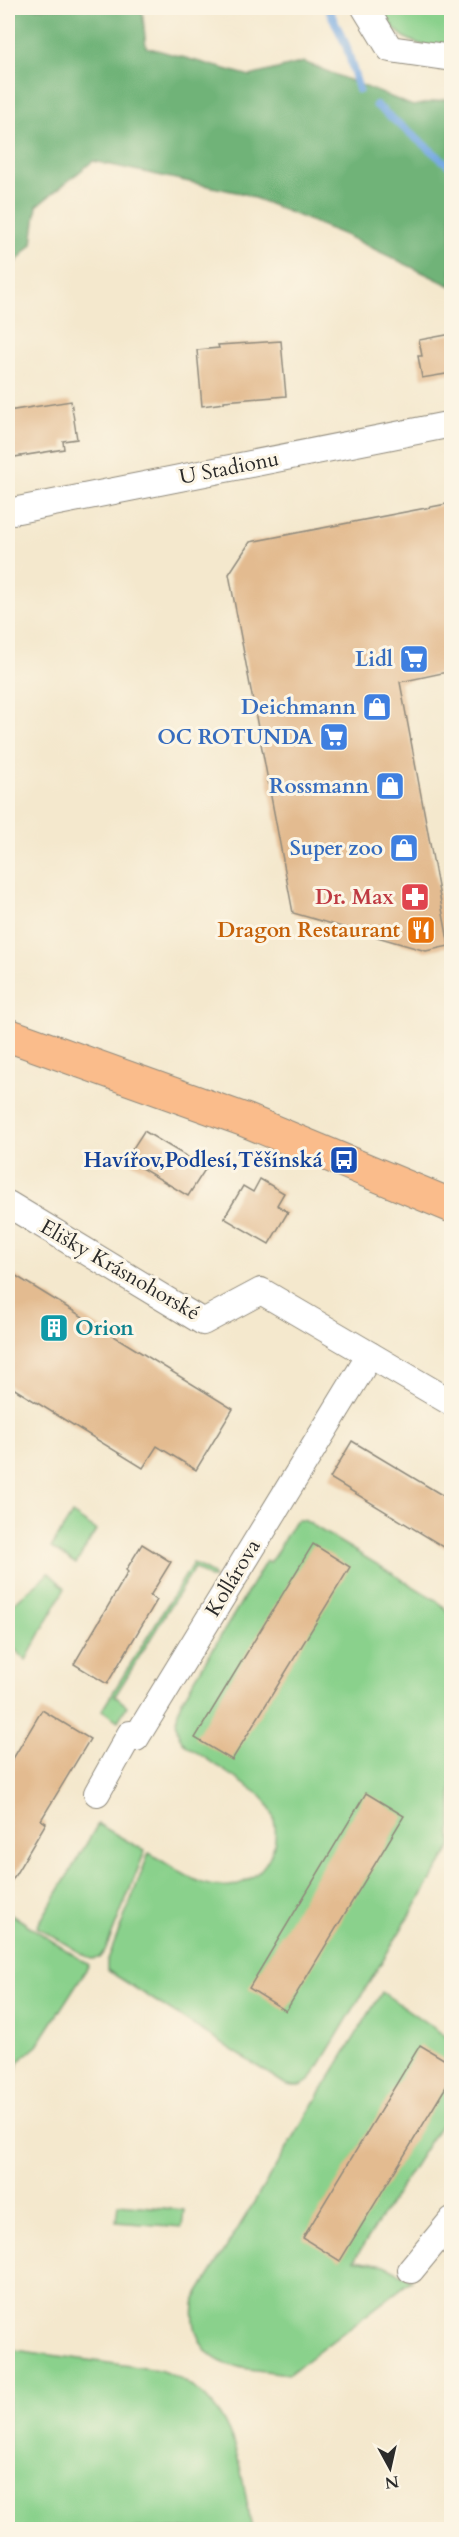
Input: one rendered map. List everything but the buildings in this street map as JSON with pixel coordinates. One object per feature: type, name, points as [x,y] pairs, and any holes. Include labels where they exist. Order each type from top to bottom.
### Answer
[{"type":"main road","points":[[8,1035],[245,1120],[452,1206]]},
{"type":"street","points":[[365,8],[390,49],[452,58]]},
{"type":"street","name":"U Stadionu","points":[[8,512],[452,424]]},
{"type":"street","name":"Elišky Krásnohorské","points":[[8,1204],[203,1322],[261,1291],[452,1403]]},
{"type":"street","name":"Kollárova","points":[[97,1793],[130,1734],[136,1738],[370,1354]]},
{"type":"street","points":[[411,2270],[452,2220]]},
{"type":"green space","points":[[8,8],[142,8],[146,47],[250,76],[304,62],[413,106],[451,98],[451,286],[347,236],[245,194],[93,161],[37,206],[32,244],[8,271]]},
{"type":"green space","points":[[378,8],[451,8],[451,50],[409,40],[393,28]]},
{"type":"green space","points":[[72,1514],[96,1530],[76,1564],[51,1548]]},
{"type":"green space","points":[[304,1520],[436,1600],[452,1617],[451,1847],[311,2079],[296,2086],[285,2084],[107,1970],[107,1962],[149,1853],[189,1877],[215,1886],[233,1885],[248,1880],[269,1858],[274,1843],[275,1827],[271,1811],[262,1796],[187,1746],[177,1731],[177,1714],[181,1702],[266,1561],[270,1563],[294,1522]]},
{"type":"green space","points":[[193,1563],[213,1574],[214,1578],[194,1568],[115,1696],[127,1706],[118,1721],[102,1710]]},
{"type":"green space","points":[[49,1573],[65,1588],[26,1660],[8,1643],[8,1608]]},
{"type":"green space","points":[[98,1824],[145,1851],[106,1949],[99,1958],[91,1959],[37,1927]]},
{"type":"green space","points":[[8,1912],[89,1965],[37,2046],[19,2061],[8,2091]]},
{"type":"green space","points":[[382,1992],[451,2040],[451,2108],[354,2260],[385,2265],[412,2280],[289,2374],[247,2369],[224,2363],[215,2358],[202,2345],[195,2327],[195,2299]]},
{"type":"green space","points":[[118,2204],[184,2210],[182,2227],[116,2222]]},
{"type":"green space","points":[[8,2349],[159,2370],[185,2381],[204,2396],[219,2414],[230,2433],[243,2479],[252,2529],[8,2529]]},
{"type":"waterway","points":[[328,8],[346,45],[359,90]]},
{"type":"waterway","points":[[376,105],[452,168]]},
{"type":"place","name":"Lidl","points":[[414,659]]},
{"type":"place","name":"Deichmann","points":[[377,707]]},
{"type":"place","name":"OC ROTUNDA","points":[[334,737]]},
{"type":"place","name":"Rossmann","points":[[390,786]]},
{"type":"place","name":"Super zoo","points":[[404,848]]},
{"type":"place","name":"Dr. Max","points":[[415,897]]},
{"type":"place","name":"Dragon Restaurant","points":[[421,930]]},
{"type":"place","name":"Havířov,Podlesí,Těšínská","points":[[344,1160]]},
{"type":"place","name":"Orion","points":[[54,1328]]}]
